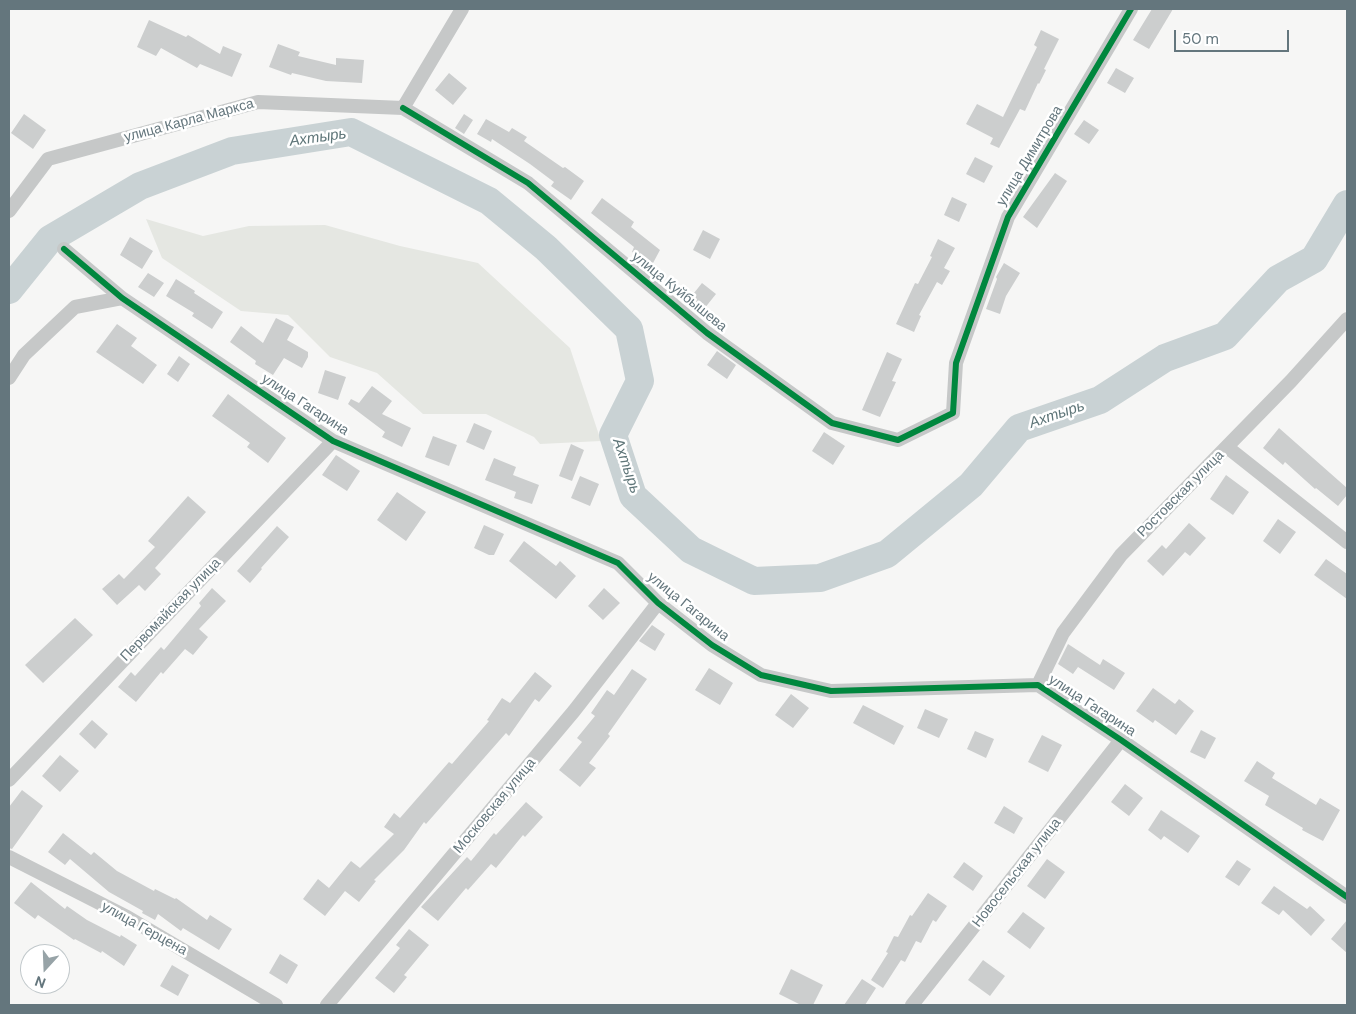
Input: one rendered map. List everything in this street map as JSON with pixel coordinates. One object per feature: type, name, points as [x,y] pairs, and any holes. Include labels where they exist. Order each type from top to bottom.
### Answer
[{"type":"street","points":[[403,108],[462,9]]},
{"type":"street","name":"улица Димитрова","points":[[953,413],[956,363],[1008,217],[1131,9]]},
{"type":"street","name":"улица Карла Маркса","points":[[9,211],[48,159],[258,102],[403,108]]},
{"type":"street","name":"улица Куйбышева","points":[[403,108],[528,183],[707,333],[832,423],[898,440],[953,413]]},
{"type":"street","name":"улица Гагарина","points":[[64,249],[122,298],[333,441],[618,563],[658,603],[712,645],[761,675],[831,691],[1038,685],[1347,896]]},
{"type":"street","points":[[9,378],[24,355],[75,307],[122,298]]},
{"type":"street","name":"Ростовская улица","points":[[1038,685],[1062,632],[1121,555],[1291,381],[1347,318]]},
{"type":"street","name":"Первомайская улица","points":[[9,780],[333,441]]},
{"type":"street","points":[[1227,447],[1347,542]]},
{"type":"street","name":"Московская улица","points":[[327,1005],[574,711],[658,603]]},
{"type":"street","name":"Новосельская улица","points":[[912,1005],[1121,740]]},
{"type":"street","name":"улица Герцена","points":[[9,857],[127,917],[276,1005]]},
{"type":"shaded area","points":[[146,219],[203,236],[249,226],[325,225],[400,246],[478,263],[570,348],[601,441],[540,444],[534,437],[486,414],[423,414],[377,373],[330,357],[288,315],[241,311],[162,258]]},
{"type":"building","points":[[1152,9],[1173,9],[1149,49],[1133,40]]},
{"type":"building","points":[[149,20],[186,37],[188,35],[220,54],[223,46],[242,54],[232,77],[200,64],[197,68],[161,48],[156,56],[137,47]]},
{"type":"building","points":[[1041,30],[1059,39],[1025,111],[1020,109],[999,148],[990,144],[993,138],[966,124],[977,104],[1003,117],[1037,47],[1034,45]]},
{"type":"building","points":[[278,44],[300,52],[298,56],[336,65],[336,58],[364,60],[362,83],[326,81],[292,73],[291,75],[269,67]]},
{"type":"building","points":[[1116,68],[1134,78],[1125,93],[1107,83]]},
{"type":"building","points":[[449,73],[467,88],[453,105],[435,90]]},
{"type":"building","points":[[24,114],[46,130],[33,149],[11,133]]},
{"type":"building","points":[[464,114],[473,120],[464,134],[455,128]]},
{"type":"building","points":[[486,119],[509,132],[512,128],[527,137],[524,141],[584,181],[571,200],[551,186],[554,182],[530,164],[492,139],[491,142],[477,134]]},
{"type":"building","points":[[1084,120],[1099,130],[1089,144],[1074,134]]},
{"type":"building","points":[[975,157],[993,166],[984,183],[966,174]]},
{"type":"building","points":[[1055,173],[1067,181],[1037,228],[1023,217]]},
{"type":"building","points":[[952,197],[967,204],[959,222],[944,215]]},
{"type":"building","points":[[602,198],[634,222],[631,227],[660,250],[653,263],[632,252],[634,247],[591,213]]},
{"type":"building","points":[[703,230],[720,239],[710,259],[693,250]]},
{"type":"building","points":[[130,237],[153,251],[142,269],[120,255]]},
{"type":"building","points":[[938,239],[955,248],[944,268],[950,271],[942,285],[937,282],[919,315],[921,316],[914,332],[896,324],[915,283],[918,284],[932,257],[930,256]]},
{"type":"building","points":[[1004,263],[1020,273],[1006,296],[1000,314],[986,309],[997,279],[996,277]]},
{"type":"building","points":[[148,273],[164,283],[154,297],[138,287]]},
{"type":"building","points":[[176,279],[223,312],[212,329],[192,316],[194,313],[166,296]]},
{"type":"building","points":[[702,283],[716,294],[704,309],[690,298]]},
{"type":"building","points":[[276,318],[294,327],[287,340],[308,352],[308,357],[302,368],[284,358],[273,375],[255,364],[256,361],[230,342],[241,326],[263,343]]},
{"type":"building","points":[[117,324],[137,338],[131,346],[157,365],[143,384],[96,352]]},
{"type":"building","points":[[717,351],[736,365],[727,379],[707,365]]},
{"type":"building","points":[[887,352],[902,359],[892,381],[896,382],[880,417],[862,410]]},
{"type":"building","points":[[179,356],[190,364],[178,382],[167,374]]},
{"type":"building","points":[[325,370],[346,377],[338,400],[318,393]]},
{"type":"building","points":[[372,386],[392,401],[382,414],[411,428],[402,447],[382,437],[385,432],[348,404],[351,399],[359,403]]},
{"type":"building","points":[[228,394],[286,438],[268,463],[247,447],[250,443],[212,416]]},
{"type":"building","points":[[474,423],[492,431],[484,450],[466,442]]},
{"type":"building","points":[[1279,428],[1347,488],[1347,495],[1338,506],[1315,489],[1285,462],[1283,465],[1263,448]]},
{"type":"building","points":[[824,432],[845,446],[833,465],[812,451]]},
{"type":"building","points":[[433,436],[457,445],[449,466],[425,457]]},
{"type":"building","points":[[571,444],[584,450],[572,481],[559,476]]},
{"type":"building","points":[[336,455],[360,471],[347,491],[322,475]]},
{"type":"building","points":[[494,458],[516,467],[513,475],[539,485],[532,504],[514,498],[516,492],[485,480]]},
{"type":"building","points":[[1226,475],[1249,492],[1233,515],[1210,499]]},
{"type":"building","points":[[580,476],[599,484],[590,506],[571,498]]},
{"type":"building","points":[[397,492],[426,512],[406,541],[377,520]]},
{"type":"building","points":[[188,496],[206,512],[155,568],[161,574],[145,591],[139,585],[117,605],[102,589],[119,574],[124,579],[155,547],[148,541]]},
{"type":"building","points":[[1278,519],[1296,532],[1280,554],[1263,541]]},
{"type":"building","points":[[1189,523],[1206,538],[1190,556],[1185,552],[1163,576],[1147,561],[1162,545],[1166,549]]},
{"type":"building","points":[[484,525],[504,534],[494,555],[489,555],[474,548]]},
{"type":"building","points":[[277,526],[289,537],[250,583],[237,571]]},
{"type":"building","points":[[524,541],[556,566],[560,561],[576,576],[556,599],[509,561]]},
{"type":"building","points":[[1326,559],[1347,574],[1347,599],[1314,575]]},
{"type":"building","points":[[212,588],[226,601],[199,629],[208,637],[193,655],[185,649],[163,674],[161,672],[136,702],[118,687],[131,672],[135,676],[161,647],[164,650],[201,606],[199,603]]},
{"type":"building","points":[[604,588],[620,603],[603,620],[588,606]]},
{"type":"building","points":[[75,618],[93,635],[43,683],[25,665]]},
{"type":"building","points":[[652,625],[665,634],[655,651],[639,641]]},
{"type":"building","points":[[1068,644],[1100,665],[1103,659],[1125,673],[1114,690],[1078,667],[1073,674],[1058,664]]},
{"type":"building","points":[[709,668],[733,683],[720,705],[695,690]]},
{"type":"building","points":[[632,669],[647,679],[608,734],[610,736],[589,763],[596,768],[580,787],[559,770],[582,742],[577,738],[595,716],[591,713],[607,690],[614,695]]},
{"type":"building","points":[[535,672],[552,686],[539,702],[535,699],[509,736],[506,733],[426,824],[424,822],[404,850],[374,880],[376,881],[359,902],[345,891],[325,916],[303,899],[318,879],[329,888],[351,861],[360,868],[394,834],[384,827],[394,813],[400,818],[449,762],[452,764],[489,721],[487,720],[502,698],[510,703]]},
{"type":"building","points":[[1153,688],[1175,704],[1179,699],[1194,711],[1176,735],[1155,720],[1153,723],[1136,711]]},
{"type":"building","points":[[791,694],[809,708],[793,728],[775,715]]},
{"type":"building","points":[[863,705],[904,726],[894,745],[853,723]]},
{"type":"building","points":[[925,709],[948,719],[939,738],[917,728]]},
{"type":"building","points":[[92,720],[108,734],[95,749],[79,734]]},
{"type":"building","points":[[1201,730],[1216,738],[1205,759],[1190,752]]},
{"type":"building","points":[[975,731],[994,739],[986,758],[967,749]]},
{"type":"building","points":[[1042,735],[1062,745],[1048,772],[1028,762]]},
{"type":"building","points":[[60,755],[79,771],[60,792],[42,776]]},
{"type":"building","points":[[1257,761],[1275,773],[1272,778],[1316,805],[1320,798],[1340,810],[1323,841],[1302,830],[1303,828],[1265,805],[1269,796],[1244,781]]},
{"type":"building","points":[[1125,784],[1143,798],[1129,816],[1111,802]]},
{"type":"building","points":[[22,790],[43,806],[12,849],[9,848],[9,807]]},
{"type":"building","points":[[526,802],[543,817],[525,837],[523,835],[496,868],[491,864],[468,890],[466,888],[438,921],[421,907],[467,857],[471,861],[494,833],[496,835]]},
{"type":"building","points":[[1004,806],[1023,818],[1014,834],[994,823]]},
{"type":"building","points":[[1161,810],[1200,836],[1188,853],[1164,836],[1161,840],[1148,830]]},
{"type":"building","points":[[63,833],[91,855],[94,852],[117,871],[154,891],[155,889],[176,898],[207,920],[210,915],[232,929],[219,950],[183,928],[181,931],[158,914],[155,920],[142,913],[143,911],[109,892],[70,859],[65,865],[48,852]]},
{"type":"building","points":[[1047,859],[1065,872],[1045,899],[1027,886]]},
{"type":"building","points":[[1237,860],[1251,869],[1239,886],[1225,877]]},
{"type":"building","points":[[964,862],[983,876],[973,891],[953,877]]},
{"type":"building","points":[[31,882],[65,909],[67,906],[87,920],[120,937],[121,935],[137,945],[124,966],[102,951],[101,953],[74,940],[38,915],[35,919],[14,903]]},
{"type":"building","points":[[1274,886],[1307,909],[1310,906],[1325,920],[1311,936],[1283,910],[1279,915],[1261,903]]},
{"type":"building","points":[[928,893],[947,906],[936,922],[933,920],[921,943],[916,941],[905,962],[901,960],[883,988],[871,980],[888,953],[886,952],[894,936],[898,937],[910,915],[912,916]]},
{"type":"building","points":[[1023,912],[1045,928],[1030,949],[1007,932]]},
{"type":"building","points":[[1347,920],[1347,953],[1331,939]]},
{"type":"building","points":[[409,929],[429,945],[404,975],[407,977],[394,993],[375,978],[400,948],[396,945]]},
{"type":"building","points":[[280,954],[298,965],[287,984],[269,973]]},
{"type":"building","points":[[983,960],[1005,976],[990,996],[968,980]]},
{"type":"building","points":[[172,965],[189,975],[178,996],[160,986]]},
{"type":"building","points":[[791,969],[823,985],[813,1005],[801,1005],[779,994]]},
{"type":"building","points":[[862,979],[876,988],[865,1005],[844,1005]]},
{"type":"waterway","name":"Ахтырь","points":[[9,290],[50,239],[140,186],[232,151],[351,132],[489,201],[546,248],[629,329],[640,381],[613,435],[633,496],[691,550],[754,581],[820,578],[887,554],[971,485],[1019,428],[1100,400],[1165,358],[1225,336],[1278,279],[1314,259],[1347,204]]},
{"type":"cycle path","points":[[403,108],[528,183],[707,333],[832,423],[898,440],[953,413],[956,363],[1008,217],[1131,9]]},
{"type":"cycle path","points":[[64,249],[122,298],[333,441],[618,563],[658,603],[712,645],[761,675],[831,691],[1038,685],[1121,740],[1347,897]]}]
